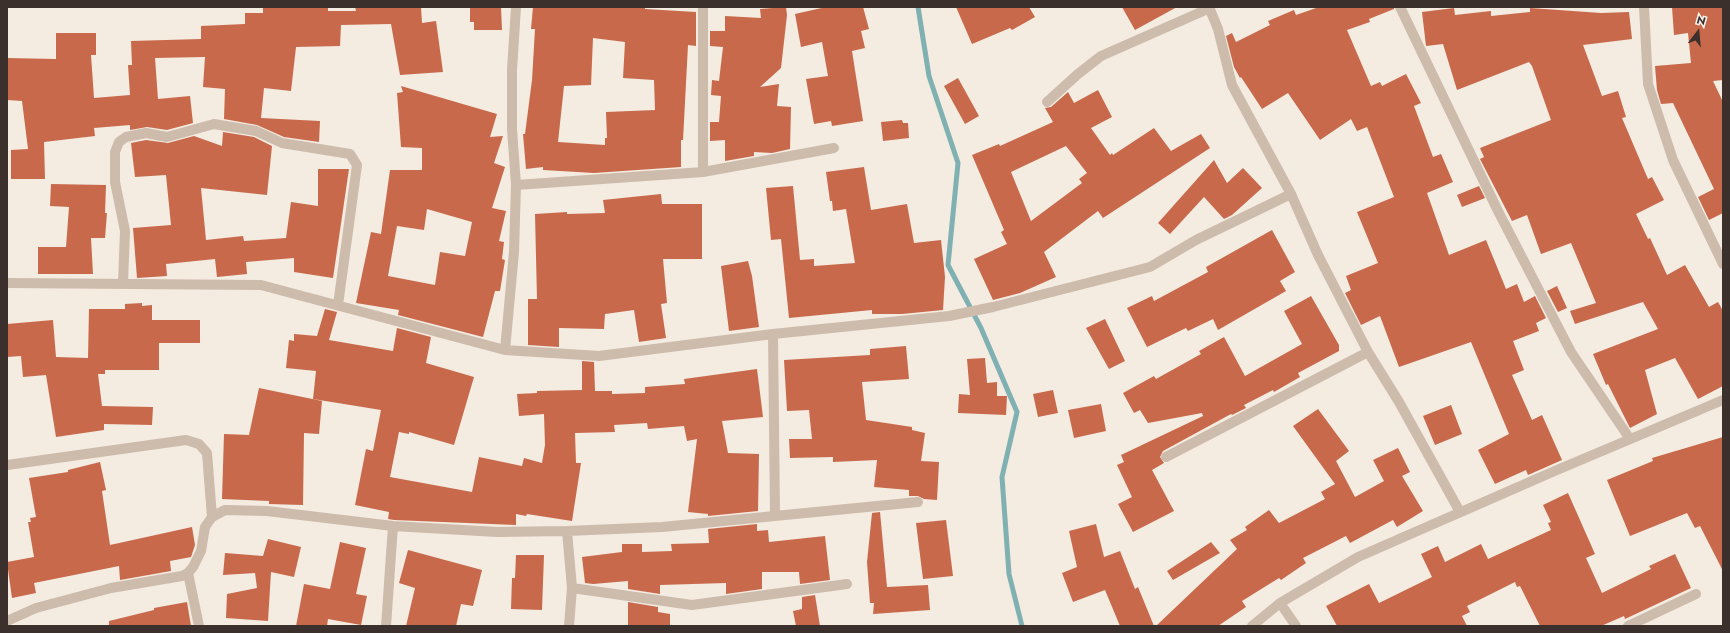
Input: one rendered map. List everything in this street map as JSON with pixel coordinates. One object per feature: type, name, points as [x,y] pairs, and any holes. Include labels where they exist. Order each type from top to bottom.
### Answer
[{"type":"street","points":[[505,350],[514,252],[516,185],[512,129],[512,70],[516,7]]},
{"type":"street","points":[[703,7],[703,172]]},
{"type":"street","points":[[1400,7],[1498,211],[1571,352],[1630,439]]},
{"type":"street","points":[[1644,7],[1648,84],[1673,160],[1723,264]]},
{"type":"street","points":[[1048,102],[1078,74],[1101,56],[1210,8],[1218,29],[1232,85],[1291,194],[1318,255],[1368,352],[1399,402],[1460,512]]},
{"type":"street","points":[[123,283],[125,231],[115,182],[115,152],[119,142],[126,138],[146,133],[167,137],[214,124],[256,131],[282,142],[350,154],[357,165],[338,305]]},
{"type":"street","points":[[516,185],[703,172],[834,148]]},
{"type":"street","points":[[7,282],[261,285],[505,350],[600,356],[773,334],[950,316],[1150,267],[1196,240],[1291,194]]},
{"type":"street","points":[[773,334],[775,516]]},
{"type":"street","points":[[1166,457],[1368,352]]},
{"type":"street","points":[[1252,626],[1280,603],[1358,557],[1723,400]]},
{"type":"street","points":[[7,464],[186,440],[199,444],[207,453],[212,516]]},
{"type":"street","points":[[7,621],[36,608],[111,588],[175,577],[188,573],[193,567],[201,551],[205,527],[212,516],[225,510],[267,511],[393,526],[497,532],[662,527],[918,502]]},
{"type":"street","points":[[386,626],[393,526]]},
{"type":"street","points":[[567,531],[572,588],[569,626]]},
{"type":"street","points":[[188,573],[199,626]]},
{"type":"street","points":[[572,588],[692,604],[847,584]]},
{"type":"street","points":[[1628,626],[1696,594]]},
{"type":"street","points":[[1280,603],[1296,626]]},
{"type":"building","points":[[263,7],[328,7],[328,11],[356,11],[355,7],[421,7],[422,23],[436,21],[443,72],[400,75],[391,24],[341,25],[340,46],[296,47],[291,91],[264,88],[261,118],[320,121],[319,142],[284,137],[257,125],[224,119],[225,89],[203,87],[205,57],[155,58],[158,99],[190,96],[193,123],[167,130],[147,127],[130,130],[130,125],[94,128],[95,136],[44,142],[45,179],[11,179],[11,150],[28,149],[22,101],[7,100],[7,58],[56,59],[56,33],[96,33],[96,55],[91,55],[94,98],[130,95],[128,65],[132,65],[131,41],[201,39],[201,26],[245,24],[245,13],[263,13]]},
{"type":"building","points":[[470,7],[501,7],[502,30],[474,30],[474,22],[470,22]]},
{"type":"building","points":[[533,7],[645,7],[645,9],[696,12],[696,46],[688,45],[683,140],[681,140],[681,167],[594,173],[543,170],[543,167],[526,169],[523,134],[525,134],[532,80],[535,29],[531,29]],"holes":[[[593,38],[625,42],[623,78],[654,80],[655,110],[606,112],[607,138],[605,138],[605,145],[558,142],[564,86],[591,85]]]},
{"type":"building","points":[[786,7],[787,15],[781,68],[760,87],[779,84],[777,106],[791,107],[790,149],[772,153],[754,152],[754,156],[725,161],[725,140],[710,141],[710,122],[719,122],[721,96],[711,95],[712,80],[719,81],[723,47],[710,46],[710,31],[725,31],[725,16],[761,18],[760,9]]},
{"type":"building","points":[[826,7],[863,7],[869,29],[861,31],[865,48],[852,51],[863,121],[832,126],[831,121],[814,124],[806,79],[828,76],[822,42],[801,47],[795,14]]},
{"type":"building","points":[[956,7],[1029,7],[1035,17],[1012,30],[1010,28],[972,44]]},
{"type":"building","points":[[1122,7],[1177,7],[1135,30]]},
{"type":"building","points":[[1319,7],[1394,7],[1394,9],[1369,19],[1370,22],[1347,30],[1371,86],[1380,82],[1382,86],[1406,74],[1421,103],[1414,106],[1433,157],[1441,154],[1453,182],[1427,193],[1449,255],[1486,240],[1506,289],[1517,284],[1524,302],[1535,296],[1546,318],[1536,323],[1539,331],[1513,341],[1524,370],[1512,375],[1532,420],[1542,415],[1562,460],[1528,475],[1526,470],[1495,484],[1478,450],[1509,434],[1471,342],[1399,367],[1380,316],[1361,325],[1345,293],[1351,290],[1346,276],[1378,263],[1357,212],[1394,197],[1367,127],[1357,131],[1351,119],[1320,140],[1288,93],[1262,109],[1234,67],[1226,36],[1232,33],[1236,42],[1270,25],[1268,21],[1294,10],[1296,15]]},
{"type":"building","points":[[1672,7],[1723,7],[1723,80],[1713,81],[1723,102],[1723,213],[1709,220],[1698,197],[1714,189],[1673,103],[1661,104],[1657,90],[1655,66],[1691,63],[1688,33],[1674,35]]},
{"type":"building","points":[[1454,8],[1455,15],[1491,11],[1491,16],[1530,12],[1530,8],[1601,13],[1629,12],[1632,39],[1583,45],[1602,96],[1618,91],[1626,117],[1622,118],[1648,179],[1652,177],[1664,200],[1636,214],[1648,239],[1650,238],[1667,275],[1685,265],[1709,307],[1718,302],[1723,311],[1723,386],[1698,399],[1675,358],[1645,370],[1657,414],[1630,428],[1608,384],[1606,385],[1593,354],[1658,329],[1643,302],[1575,324],[1570,311],[1596,303],[1571,243],[1541,254],[1527,215],[1512,221],[1480,159],[1484,157],[1480,148],[1551,120],[1532,66],[1529,62],[1457,90],[1443,44],[1426,46],[1422,12]]},
{"type":"building","points":[[958,78],[979,116],[965,124],[944,86]]},
{"type":"building","points":[[401,86],[497,114],[490,137],[503,136],[494,163],[505,167],[492,208],[506,211],[499,241],[504,242],[502,259],[505,260],[500,291],[495,291],[483,337],[398,315],[399,310],[356,303],[371,232],[381,234],[390,170],[422,170],[422,148],[401,147],[397,93],[403,92]],"holes":[[[427,209],[472,222],[465,256],[440,252],[435,285],[388,276],[397,226],[424,230]]]},
{"type":"building","points":[[1098,90],[1112,117],[1091,128],[1110,155],[1112,153],[1113,155],[1154,128],[1171,151],[1201,134],[1210,148],[1103,218],[1098,211],[1044,252],[1056,277],[1020,293],[993,300],[974,259],[1007,244],[1001,232],[1004,230],[972,155],[999,144],[1000,146],[1053,122],[1045,108],[1051,107],[1068,92],[1074,103]],"holes":[[[1066,146],[1087,173],[1079,179],[1082,183],[1031,221],[1011,172]]]},
{"type":"building","points":[[902,120],[903,123],[908,123],[909,138],[883,141],[881,122]]},
{"type":"building","points":[[223,132],[254,137],[272,146],[267,195],[201,188],[206,240],[243,236],[244,241],[286,238],[291,202],[318,206],[318,169],[349,169],[333,278],[294,272],[294,258],[246,262],[247,274],[217,277],[215,259],[166,264],[167,276],[137,278],[133,228],[171,225],[166,175],[135,177],[131,143],[146,140],[168,143],[194,136],[222,146]]},
{"type":"building","points":[[1214,160],[1227,183],[1243,168],[1262,188],[1232,215],[1224,219],[1204,197],[1170,234],[1158,223]]},
{"type":"building","points":[[864,167],[871,210],[907,204],[914,243],[941,240],[945,277],[943,310],[902,314],[872,314],[872,310],[789,318],[781,239],[771,240],[766,188],[793,186],[800,260],[814,259],[814,266],[855,263],[846,209],[833,211],[826,172]]},
{"type":"building","points":[[51,184],[106,185],[105,213],[107,213],[105,238],[91,238],[93,274],[38,274],[38,247],[66,247],[69,207],[50,206]]},
{"type":"building","points":[[1479,186],[1485,198],[1462,207],[1457,195]]},
{"type":"building","points":[[661,194],[662,204],[702,204],[702,259],[663,259],[667,303],[661,304],[666,338],[639,342],[634,310],[605,314],[604,329],[559,328],[559,347],[528,345],[528,299],[537,299],[535,214],[567,212],[567,214],[605,213],[603,200]]},
{"type":"building","points":[[1272,230],[1295,272],[1280,281],[1286,291],[1218,330],[1213,319],[1188,331],[1186,328],[1147,347],[1127,308],[1152,296],[1154,301],[1208,272],[1206,267]]},
{"type":"building","points":[[748,261],[752,276],[759,327],[729,331],[721,266]]},
{"type":"building","points":[[1557,286],[1567,308],[1558,312],[1547,291]]},
{"type":"building","points":[[1311,296],[1339,345],[1339,351],[1298,373],[1300,377],[1274,392],[1273,390],[1244,405],[1246,408],[1232,415],[1231,414],[1163,451],[1160,457],[1164,463],[1152,470],[1174,511],[1133,532],[1118,504],[1132,497],[1117,465],[1124,462],[1121,455],[1203,416],[1202,413],[1148,423],[1140,410],[1134,413],[1123,393],[1154,376],[1156,379],[1201,354],[1199,351],[1224,337],[1245,376],[1302,344],[1284,311]]},
{"type":"building","points":[[142,303],[142,306],[152,305],[152,320],[200,320],[200,343],[159,343],[159,370],[105,370],[105,374],[98,374],[102,406],[153,407],[152,425],[104,424],[104,430],[56,437],[46,375],[23,377],[21,356],[7,357],[7,324],[53,320],[56,357],[88,358],[89,309],[125,309],[125,304]]},
{"type":"building","points":[[325,309],[337,312],[329,340],[393,351],[397,328],[431,337],[426,363],[474,377],[454,445],[409,432],[409,434],[399,432],[390,477],[472,492],[479,457],[522,466],[524,458],[542,463],[545,445],[544,414],[519,416],[517,394],[537,393],[537,391],[582,390],[582,361],[594,362],[595,391],[612,391],[612,394],[645,393],[645,387],[685,384],[684,379],[757,369],[763,417],[722,421],[728,453],[759,454],[758,511],[708,516],[708,514],[688,512],[697,439],[687,441],[684,426],[648,429],[647,423],[614,425],[615,432],[575,433],[576,463],[581,463],[572,521],[527,514],[526,516],[516,514],[516,525],[394,520],[388,519],[389,512],[355,505],[366,449],[373,451],[381,410],[313,399],[316,371],[286,368],[289,340],[294,341],[294,334],[317,336]]},
{"type":"building","points":[[1105,319],[1125,361],[1109,369],[1086,328]]},
{"type":"building","points":[[906,346],[909,379],[862,382],[866,420],[912,427],[912,430],[925,433],[921,461],[939,462],[937,500],[924,499],[918,496],[909,496],[909,490],[874,487],[877,460],[833,462],[833,457],[790,458],[789,439],[812,439],[809,410],[787,411],[784,360],[870,355],[870,349]]},
{"type":"building","points":[[985,358],[987,383],[997,382],[997,396],[1007,396],[1006,415],[958,413],[959,394],[970,395],[967,359]]},
{"type":"building","points":[[259,388],[322,401],[319,434],[304,433],[303,505],[269,504],[269,501],[222,499],[224,434],[249,435]]},
{"type":"building","points":[[1053,390],[1058,413],[1038,417],[1033,394]]},
{"type":"building","points":[[1101,404],[1106,431],[1074,438],[1068,410]]},
{"type":"building","points":[[1451,405],[1462,434],[1435,445],[1423,416]]},
{"type":"building","points":[[1318,409],[1349,451],[1336,461],[1355,497],[1384,481],[1373,460],[1398,448],[1410,472],[1402,476],[1423,511],[1397,527],[1393,520],[1350,543],[1346,536],[1303,558],[1306,563],[1281,580],[1279,578],[1242,601],[1246,607],[1218,626],[1156,626],[1237,549],[1230,540],[1247,530],[1245,527],[1269,510],[1279,523],[1325,499],[1321,492],[1335,484],[1293,426]]},
{"type":"building","points":[[1723,437],[1723,571],[1700,526],[1695,528],[1687,513],[1630,536],[1607,480],[1653,461],[1652,458]]},
{"type":"building","points":[[100,462],[106,490],[102,491],[110,545],[192,527],[195,545],[191,557],[170,561],[171,571],[120,580],[119,566],[34,583],[36,593],[12,598],[7,562],[34,557],[28,522],[31,522],[30,518],[36,517],[29,478],[68,472],[68,470]]},
{"type":"building","points":[[1568,493],[1595,554],[1586,558],[1602,593],[1651,569],[1649,566],[1675,554],[1691,588],[1625,619],[1624,616],[1601,626],[1540,626],[1520,586],[1517,587],[1515,582],[1467,606],[1470,612],[1462,616],[1467,626],[1337,626],[1326,606],[1369,584],[1379,603],[1432,577],[1421,554],[1438,546],[1445,562],[1481,544],[1488,559],[1551,530],[1548,523],[1551,522],[1543,505]]},
{"type":"building","points":[[880,512],[887,587],[928,585],[930,610],[873,614],[874,603],[870,603],[867,562],[872,513]]},
{"type":"building","points":[[946,520],[953,576],[923,579],[916,523]]},
{"type":"building","points":[[757,524],[757,531],[768,530],[769,542],[825,536],[830,580],[800,584],[799,572],[762,572],[762,589],[726,594],[726,583],[660,585],[660,594],[628,589],[628,581],[593,584],[585,583],[582,557],[622,552],[622,544],[642,544],[642,552],[672,551],[671,544],[709,543],[708,529]]},
{"type":"building","points":[[1096,524],[1104,557],[1120,551],[1135,589],[1138,587],[1154,626],[1120,626],[1105,590],[1073,602],[1062,573],[1077,567],[1069,531]]},
{"type":"building","points":[[268,539],[301,547],[294,577],[271,572],[268,621],[226,618],[227,594],[257,588],[255,573],[223,575],[225,553],[263,556]]},
{"type":"building","points":[[340,542],[366,548],[356,594],[367,596],[361,625],[328,619],[327,626],[296,626],[304,584],[330,589]]},
{"type":"building","points":[[1211,542],[1220,553],[1173,580],[1167,571]]},
{"type":"building","points":[[408,550],[482,570],[473,606],[461,604],[456,626],[406,626],[415,588],[399,583]]},
{"type":"building","points":[[516,555],[544,555],[542,610],[511,609],[512,578],[515,578]]},
{"type":"building","points":[[815,595],[820,626],[796,626],[793,611],[802,609],[802,597]]},
{"type":"building","points":[[187,602],[191,626],[109,626],[109,621],[154,610],[154,608]]},
{"type":"building","points":[[628,602],[658,607],[658,612],[670,614],[670,626],[628,626]]},
{"type":"waterway","points":[[918,7],[929,76],[958,163],[948,265],[981,328],[1017,412],[1002,477],[1009,574],[1022,626]]}]
